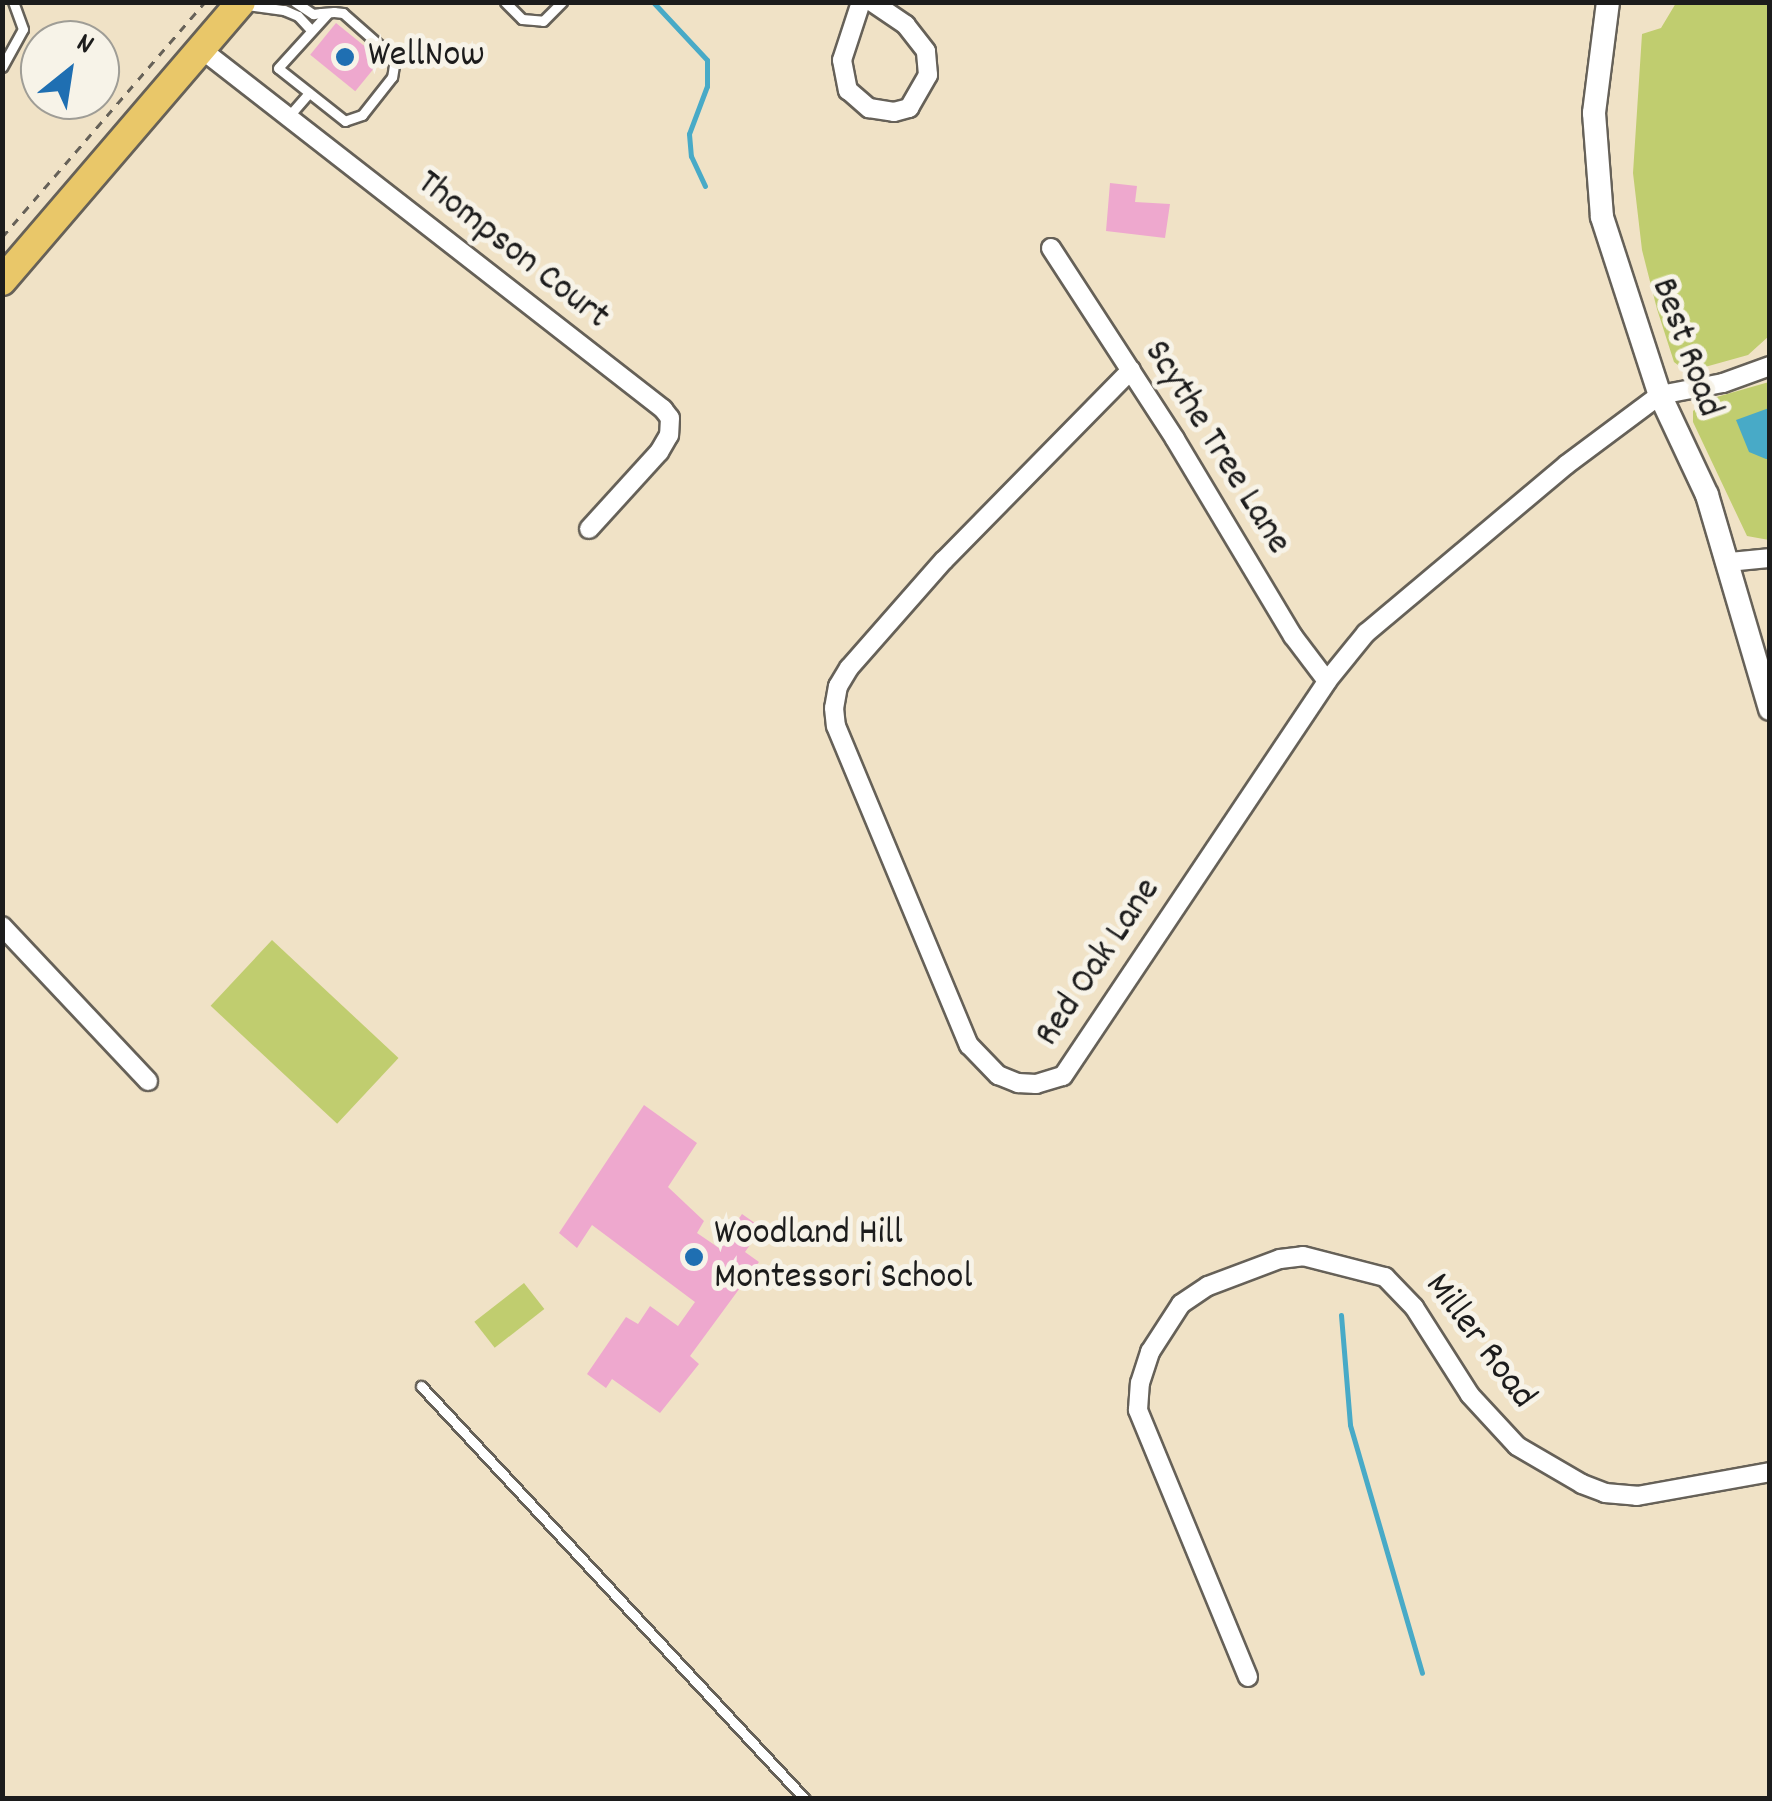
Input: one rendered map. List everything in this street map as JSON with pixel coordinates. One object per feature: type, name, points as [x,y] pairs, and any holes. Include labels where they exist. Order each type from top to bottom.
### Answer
[{"type":"main road","points":[[2,281],[240,4]]},
{"type":"street","points":[[861,2],[842,60],[848,90],[869,108],[894,112],[909,108],[928,75],[926,50],[906,25],[872,2]]},
{"type":"street","name":"Best Road","points":[[1608,2],[1594,113],[1602,217],[1660,395],[1708,496],[1770,708]]},
{"type":"street","name":"Thompson Court","points":[[202,49],[670,418],[670,435],[659,452],[589,529]]},
{"type":"street","name":"Scythe Tree Lane","points":[[1052,248],[1293,636],[1326,681]]},
{"type":"street","points":[[1660,395],[1723,383],[1770,366]]},
{"type":"street","name":"Red Oak Lane","points":[[1131,370],[944,560],[848,668],[838,686],[836,726],[969,1045],[982,1063],[1018,1083],[1036,1084],[1063,1076],[1326,681],[1386,615],[1566,465],[1660,395]]},
{"type":"street","points":[[1729,562],[1770,558]]},
{"type":"street","points":[[2,926],[148,1081]]},
{"type":"street","name":"Miller Road","points":[[1248,1677],[1215,1587],[1138,1410],[1140,1383],[1150,1352],[1181,1304],[1208,1286],[1280,1259],[1303,1256],[1385,1278],[1414,1307],[1470,1395],[1517,1446],[1582,1484],[1605,1492],[1637,1496],[1770,1472]]},
{"type":"lane","points":[[2,67],[23,28],[13,2]]},
{"type":"lane","points":[[295,2],[313,14],[328,12],[343,13],[395,59],[396,68],[362,115],[345,122],[278,68],[328,12]]},
{"type":"lane","points":[[504,2],[522,19],[543,21],[562,2]]},
{"type":"lane","points":[[240,4],[267,4],[284,10],[311,30]]},
{"type":"lane","points":[[288,117],[309,93]]},
{"type":"lane","points":[[421,1386],[804,1798]]},
{"type":"path","points":[[2,237],[205,2]]},
{"type":"green space","points":[[1676,3],[1770,3],[1769,336],[1748,355],[1687,372],[1674,362],[1657,309],[1642,250],[1633,173],[1642,34],[1661,28]]},
{"type":"green space","points":[[1769,382],[1769,540],[1747,536],[1693,422],[1693,411],[1706,400]]},
{"type":"green space","points":[[272,940],[399,1058],[337,1124],[211,1006]]},
{"type":"green space","points":[[524,1283],[544,1309],[495,1348],[474,1322]]},
{"type":"water","points":[[1769,408],[1766,459],[1749,452],[1736,420]]},
{"type":"building","name":"WellNow","points":[[336,23],[381,60],[355,91],[310,55]]},
{"type":"building","points":[[1110,183],[1137,186],[1135,202],[1170,204],[1165,238],[1106,231]]},
{"type":"building","name":"Woodland Hill Montessori School","points":[[644,1105],[697,1143],[668,1187],[704,1221],[697,1233],[719,1248],[742,1214],[762,1228],[745,1252],[759,1262],[690,1356],[699,1364],[660,1413],[612,1379],[606,1388],[587,1374],[626,1317],[638,1324],[650,1306],[678,1326],[695,1302],[592,1225],[577,1248],[559,1233]]},
{"type":"waterway","points":[[653,2],[707,60],[707,86],[689,134],[691,156],[705,186]]},
{"type":"waterway","points":[[1341,1315],[1350,1425],[1422,1673]]},
{"type":"place","name":"WellNow","points":[[345,57]]},
{"type":"place","name":"Woodland Hill Montessori School","points":[[694,1257]]}]
